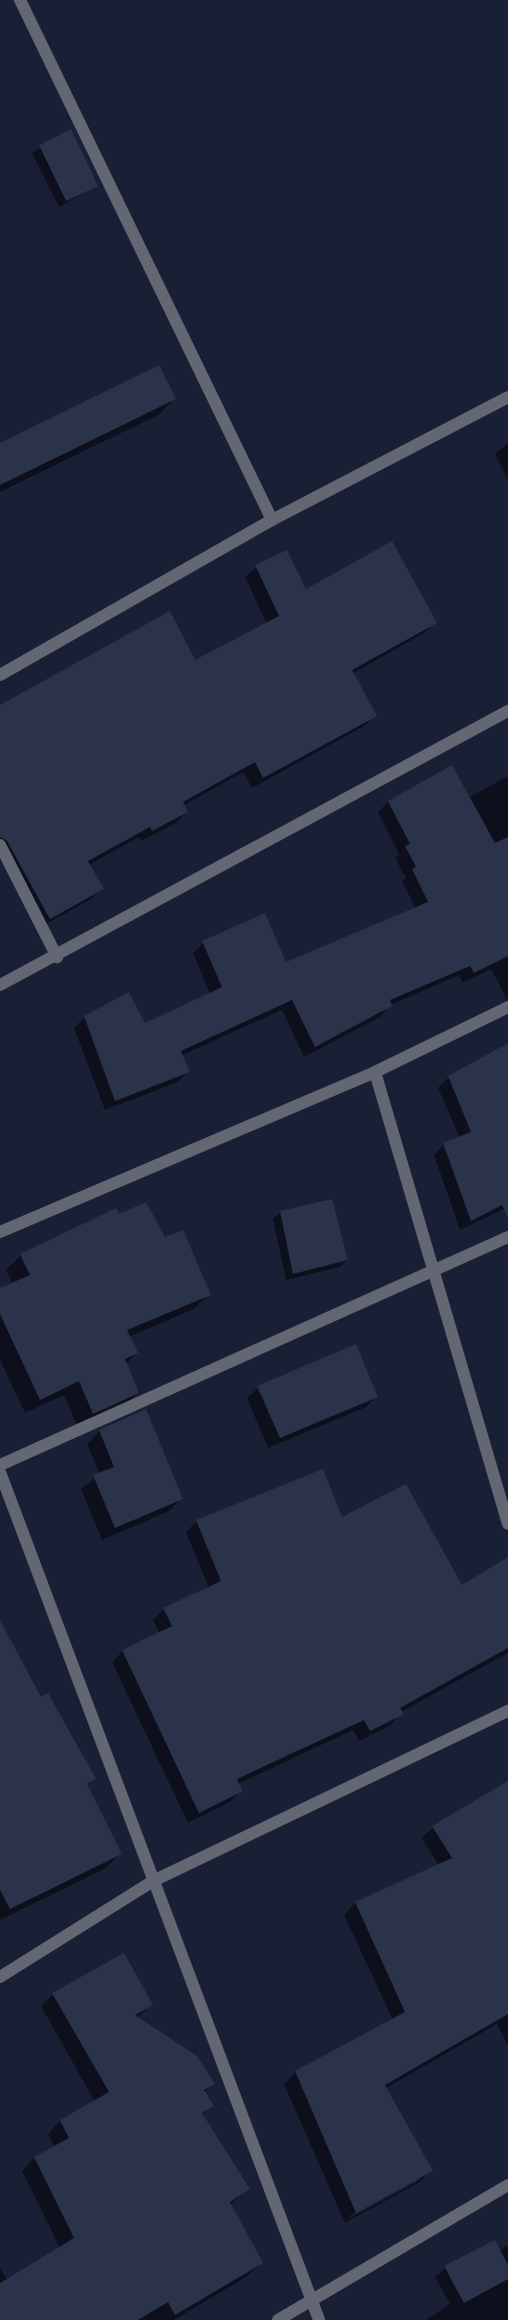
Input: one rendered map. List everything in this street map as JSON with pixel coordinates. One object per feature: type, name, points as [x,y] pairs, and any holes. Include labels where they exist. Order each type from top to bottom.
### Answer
[{"type":"street","points":[[20,0],[272,520]]},
{"type":"street","points":[[0,675],[272,520],[508,397]]},
{"type":"street","points":[[0,986],[508,711]]},
{"type":"street","points":[[0,845],[57,957]]},
{"type":"street","points":[[0,1232],[375,1072],[508,1007]]},
{"type":"street","points":[[375,1072],[508,1524]]},
{"type":"street","points":[[0,1465],[508,1237]]},
{"type":"street","points":[[0,1472],[319,2320]]},
{"type":"street","points":[[0,1977],[153,1881],[508,1711]]},
{"type":"street","points":[[278,2320],[310,2298],[508,2186]]},
{"type":"building","points":[[71,129],[98,186],[66,201],[39,145]]},
{"type":"building","points":[[159,365],[176,399],[0,485],[0,443]]},
{"type":"building","points":[[392,541],[437,623],[352,670],[377,716],[263,778],[255,762],[183,802],[188,812],[152,831],[150,827],[88,861],[104,889],[50,919],[7,841],[0,837],[0,705],[170,611],[195,660],[279,616],[255,565],[287,550],[306,589]]},
{"type":"building","points":[[452,765],[495,843],[508,837],[508,956],[474,973],[470,966],[390,1000],[392,1006],[315,1047],[292,1000],[181,1051],[190,1072],[115,1101],[84,1016],[129,992],[145,1023],[222,987],[202,941],[265,913],[286,962],[428,902],[412,869],[416,867],[405,846],[410,844],[388,801]]},
{"type":"building","points":[[508,1043],[508,1218],[502,1205],[471,1221],[443,1143],[471,1132],[448,1076]]},
{"type":"building","points":[[332,1199],[348,1260],[293,1274],[280,1211]]},
{"type":"building","points":[[146,1202],[165,1237],[183,1230],[211,1295],[127,1330],[138,1353],[125,1359],[139,1393],[93,1414],[79,1381],[40,1400],[0,1314],[0,1288],[30,1275],[20,1254],[116,1208],[119,1214]]},
{"type":"building","points":[[356,1344],[378,1397],[280,1438],[257,1386]]},
{"type":"building","points":[[146,1409],[183,1499],[115,1528],[93,1475],[114,1467],[99,1430]]},
{"type":"building","points":[[323,1469],[342,1517],[406,1484],[462,1585],[508,1557],[508,1648],[400,1708],[404,1714],[370,1731],[364,1720],[237,1779],[243,1791],[199,1813],[122,1650],[172,1626],[163,1608],[221,1581],[196,1520]]},
{"type":"building","points":[[0,1620],[41,1697],[48,1693],[96,1779],[87,1784],[122,1854],[10,1909],[0,1890]]},
{"type":"building","points":[[508,1781],[508,2014],[385,2085],[433,2171],[356,2213],[295,2071],[405,2012],[355,1902],[452,1858],[432,1826]]},
{"type":"building","points":[[124,1953],[153,2005],[135,2015],[197,2056],[215,2084],[204,2090],[214,2106],[202,2113],[250,2189],[230,2202],[263,2263],[175,2315],[168,2302],[138,2320],[0,2320],[0,2283],[74,2238],[34,2157],[69,2138],[60,2120],[109,2092],[52,1993]]},
{"type":"building","points":[[495,2240],[508,2265],[508,2279],[464,2303],[444,2266]]}]
